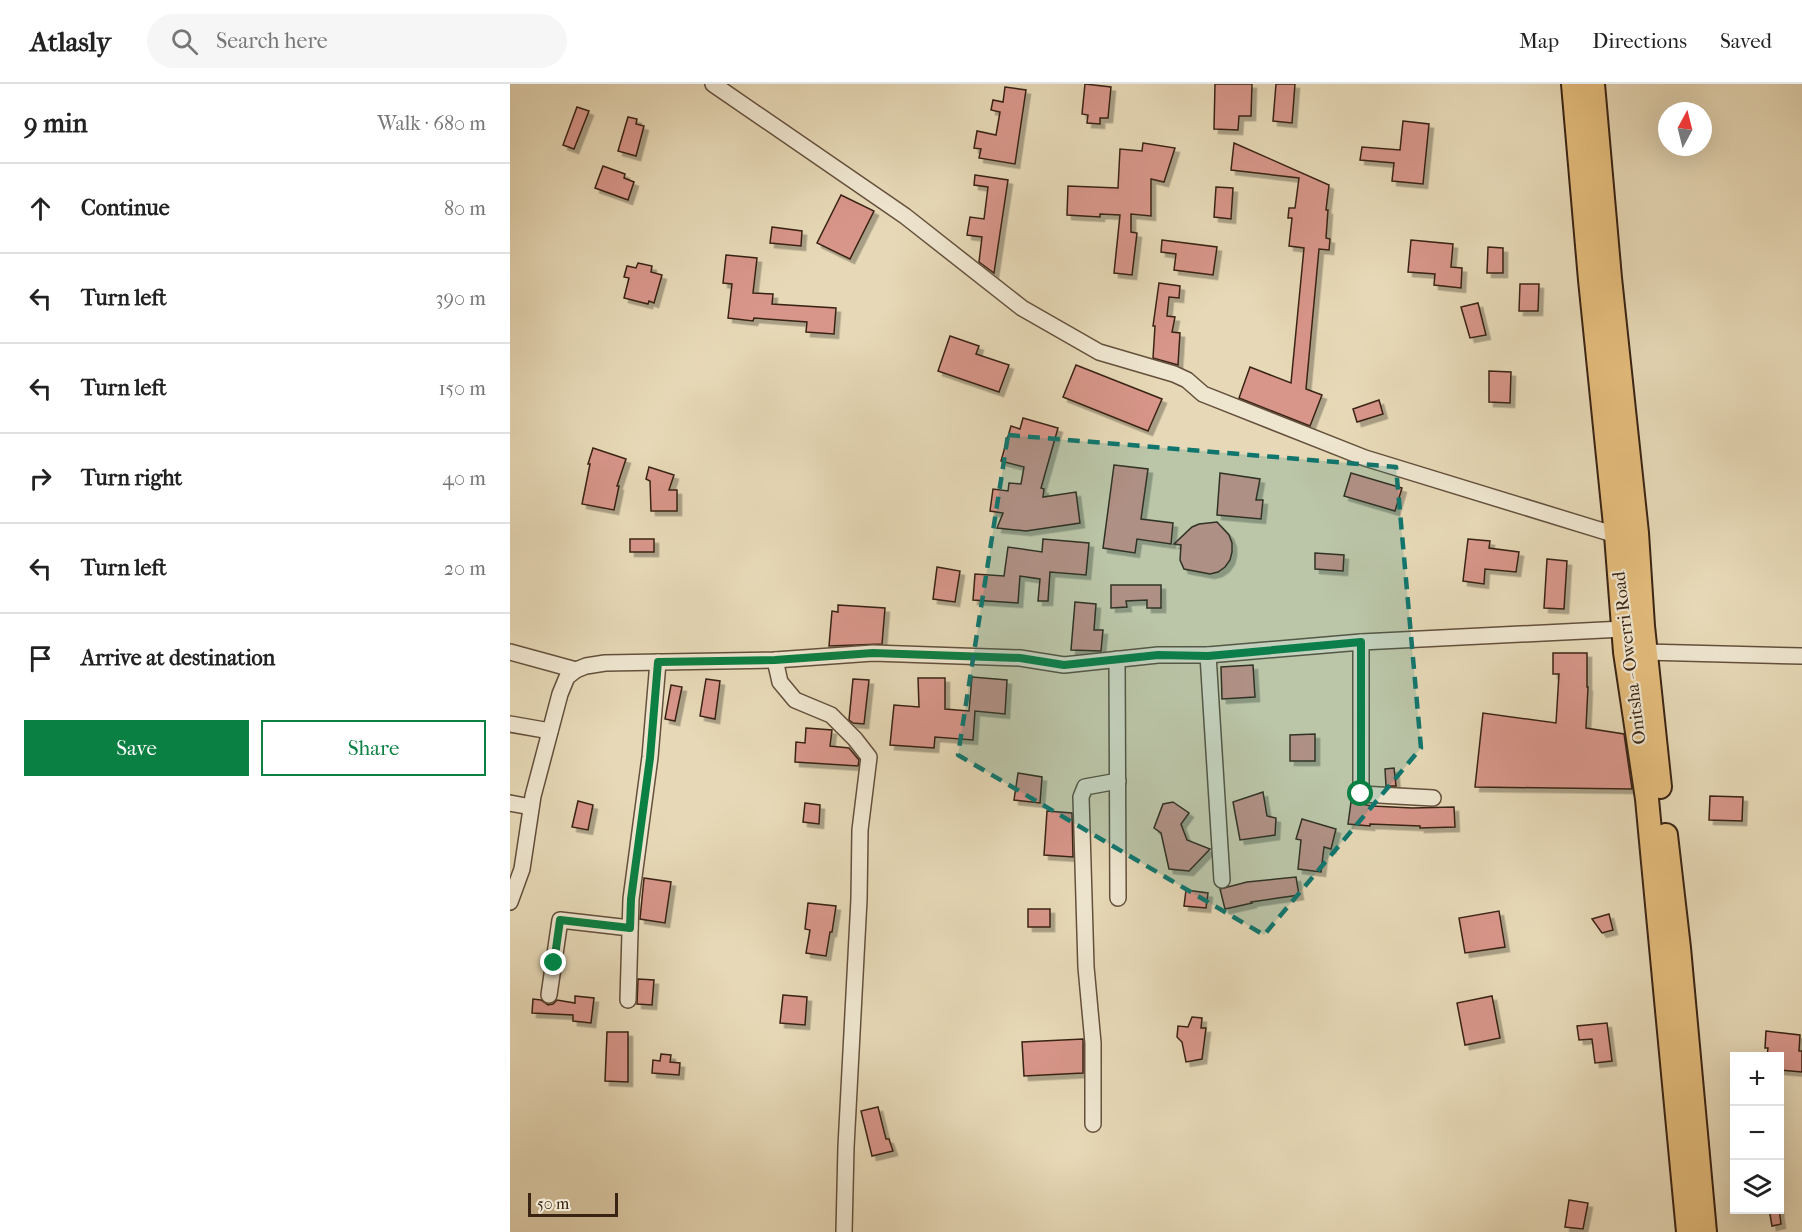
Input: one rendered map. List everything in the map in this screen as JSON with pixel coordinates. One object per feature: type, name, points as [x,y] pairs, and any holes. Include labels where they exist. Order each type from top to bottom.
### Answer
[{"type":"highway","name":"Onitsha - Owerri Road","points":[[1573,84],[1590,280],[1617,535],[1623,629],[1647,799],[1688,1232]]},
{"type":"highway","name":"Onitsha - Owerri Road","points":[[1593,84],[1610,278],[1637,533],[1645,652],[1679,948],[1705,1232]]},
{"type":"street","points":[[713,84],[905,216],[1022,308],[1099,352],[1174,374],[1187,380],[1203,394],[1365,458],[1617,535]]},
{"type":"street","points":[[510,902],[522,869],[533,796],[560,694],[567,677],[586,666],[605,663],[775,660],[873,653],[1020,658],[1064,665],[1158,655],[1208,656],[1361,642],[1623,629]]},
{"type":"street","points":[[1361,642],[1361,794],[1433,798]]},
{"type":"street","points":[[510,652],[576,670]]},
{"type":"street","points":[[1645,652],[1802,656]]},
{"type":"street","points":[[1208,656],[1222,880]]},
{"type":"street","points":[[1117,659],[1118,898]]},
{"type":"street","points":[[775,660],[780,682],[795,700],[831,715],[869,757],[860,830],[844,1232]]},
{"type":"street","points":[[628,1000],[631,899],[649,768],[658,662]]},
{"type":"street","points":[[510,724],[550,731]]},
{"type":"street","points":[[1093,1124],[1093,1043],[1086,967],[1082,797],[1086,787],[1118,781]]},
{"type":"street","points":[[510,803],[531,807]]},
{"type":"street","points":[[549,995],[560,920],[630,928]]},
{"type":"highlighted area","points":[[1008,435],[1396,467],[1421,748],[1264,935],[958,755]]},
{"type":"building","points":[[1085,84],[1111,87],[1108,118],[1100,118],[1100,124],[1087,123],[1088,115],[1082,114]]},
{"type":"building","points":[[1215,84],[1252,84],[1251,116],[1239,116],[1238,130],[1214,129]]},
{"type":"building","points":[[1276,84],[1295,84],[1292,123],[1273,121]]},
{"type":"building","points":[[1005,87],[1026,90],[1015,164],[979,158],[981,149],[974,148],[977,131],[996,135],[1000,112],[991,110],[993,100],[1003,102]]},
{"type":"building","points":[[577,107],[589,111],[574,149],[563,145]]},
{"type":"building","points":[[628,117],[637,119],[636,124],[644,126],[636,156],[618,151]]},
{"type":"building","points":[[1403,121],[1429,124],[1423,184],[1392,181],[1394,163],[1360,160],[1362,147],[1400,150]]},
{"type":"building","points":[[1143,143],[1175,148],[1164,182],[1151,179],[1151,216],[1131,214],[1131,232],[1137,233],[1132,275],[1114,273],[1120,215],[1100,214],[1100,217],[1067,215],[1068,186],[1118,188],[1120,149],[1142,151]]},
{"type":"building","points":[[1234,143],[1329,185],[1326,238],[1330,239],[1329,250],[1319,249],[1306,389],[1322,395],[1310,426],[1239,398],[1250,367],[1291,383],[1304,248],[1289,246],[1292,218],[1288,218],[1289,208],[1295,208],[1299,178],[1231,170]]},
{"type":"building","points":[[603,166],[625,174],[624,178],[634,182],[628,200],[595,188]]},
{"type":"building","points":[[975,175],[1008,180],[994,273],[979,262],[982,237],[967,235],[970,217],[984,219],[988,187],[974,185]]},
{"type":"building","points":[[1216,187],[1233,188],[1231,219],[1214,217]]},
{"type":"building","points":[[841,195],[874,211],[850,259],[817,243]]},
{"type":"building","points":[[772,227],[802,231],[801,246],[770,243]]},
{"type":"building","points":[[1162,240],[1217,247],[1213,275],[1174,270],[1176,254],[1161,252]]},
{"type":"building","points":[[1411,240],[1453,244],[1451,267],[1462,268],[1461,288],[1434,285],[1435,274],[1408,272]]},
{"type":"building","points":[[1488,247],[1503,248],[1503,273],[1487,273]]},
{"type":"building","points":[[726,255],[757,258],[753,293],[773,294],[772,304],[836,308],[834,334],[806,332],[807,322],[728,318],[732,284],[723,283]]},
{"type":"building","points":[[638,263],[652,266],[651,272],[662,275],[654,303],[649,301],[648,304],[624,298],[629,278],[624,277],[627,266],[636,268]]},
{"type":"building","points":[[1159,283],[1180,286],[1179,298],[1169,297],[1167,316],[1175,317],[1172,332],[1180,333],[1178,365],[1153,358],[1155,326],[1153,326]]},
{"type":"building","points":[[1520,284],[1539,284],[1538,311],[1519,311]]},
{"type":"building","points":[[1478,303],[1486,335],[1470,338],[1461,307]]},
{"type":"building","points":[[950,336],[979,346],[976,354],[1009,365],[999,392],[938,371]]},
{"type":"building","points":[[1076,365],[1162,399],[1148,431],[1063,397]]},
{"type":"building","points":[[1489,371],[1511,372],[1510,403],[1489,402]]},
{"type":"building","points":[[1379,400],[1383,414],[1357,422],[1353,409]]},
{"type":"building","points":[[1023,418],[1058,428],[1041,488],[1044,489],[1043,497],[1076,492],[1080,523],[1026,531],[997,528],[1003,513],[990,511],[993,489],[1008,491],[1009,483],[1021,484],[1024,467],[1001,461],[1011,426],[1020,429]]},
{"type":"building","points":[[593,448],[626,459],[617,486],[619,486],[614,510],[582,504],[590,464],[588,464]]},
{"type":"building","points":[[1114,465],[1148,469],[1141,519],[1173,523],[1171,544],[1137,539],[1135,553],[1103,548]]},
{"type":"building","points":[[649,467],[674,475],[669,490],[677,490],[677,511],[651,511],[650,481],[646,479]]},
{"type":"building","points":[[1220,473],[1260,479],[1256,500],[1263,500],[1261,519],[1217,515]]},
{"type":"building","points":[[1351,473],[1402,488],[1395,511],[1344,496]]},
{"type":"building","points":[[1217,522],[1229,535],[1232,543],[1230,560],[1218,572],[1210,574],[1184,569],[1180,560],[1181,545],[1174,544],[1192,527]]},
{"type":"building","points":[[630,539],[654,539],[654,552],[630,552]]},
{"type":"building","points":[[1043,539],[1089,543],[1086,575],[1050,572],[1048,601],[1038,601],[1040,579],[1020,576],[1018,603],[973,600],[975,574],[1004,576],[1008,547],[1042,552]]},
{"type":"building","points":[[1468,539],[1490,541],[1489,548],[1519,552],[1516,572],[1485,569],[1484,584],[1463,581]]},
{"type":"building","points":[[1315,553],[1344,555],[1343,571],[1315,569]]},
{"type":"building","points":[[1547,559],[1567,561],[1564,609],[1544,608]]},
{"type":"building","points":[[937,567],[960,571],[955,602],[933,599]]},
{"type":"building","points":[[1111,585],[1161,585],[1161,608],[1147,608],[1147,600],[1126,601],[1127,607],[1111,608]]},
{"type":"building","points":[[1075,602],[1096,604],[1094,630],[1103,630],[1101,651],[1071,650]]},
{"type":"building","points":[[838,605],[885,608],[882,644],[829,646],[832,611],[838,612]]},
{"type":"building","points":[[1553,653],[1587,653],[1586,728],[1624,734],[1632,789],[1475,787],[1483,713],[1556,723],[1559,674],[1553,674]]},
{"type":"building","points":[[1253,665],[1255,697],[1222,699],[1221,667]]},
{"type":"building","points":[[972,677],[1007,680],[1005,714],[975,711],[973,740],[935,737],[934,748],[890,745],[894,705],[919,707],[918,678],[945,678],[945,709],[969,711]]},
{"type":"building","points":[[706,679],[720,681],[715,719],[700,716]]},
{"type":"building","points":[[853,679],[869,680],[864,724],[853,723],[849,720]]},
{"type":"building","points":[[671,685],[682,687],[675,721],[665,719]]},
{"type":"building","points":[[806,728],[832,730],[830,746],[849,748],[859,760],[858,766],[795,762],[796,742],[805,743]]},
{"type":"building","points":[[1315,734],[1315,761],[1290,761],[1290,735]]},
{"type":"building","points":[[1394,768],[1396,786],[1386,786],[1385,769]]},
{"type":"building","points":[[1018,773],[1042,777],[1040,803],[1014,800]]},
{"type":"building","points":[[1263,792],[1267,816],[1276,818],[1275,835],[1240,840],[1233,802]]},
{"type":"building","points":[[1710,796],[1743,797],[1742,821],[1709,820]]},
{"type":"building","points":[[578,801],[593,805],[588,830],[572,827]]},
{"type":"building","points":[[1173,802],[1189,813],[1181,824],[1187,840],[1210,849],[1189,871],[1169,869],[1161,833],[1154,828],[1163,804]]},
{"type":"building","points":[[1351,802],[1372,806],[1412,808],[1454,807],[1455,827],[1420,828],[1420,826],[1348,824]]},
{"type":"building","points":[[805,803],[820,805],[819,824],[803,822]]},
{"type":"building","points":[[1047,811],[1072,813],[1073,857],[1044,855]]},
{"type":"building","points":[[1302,819],[1336,829],[1331,849],[1324,847],[1321,872],[1298,869],[1301,840],[1296,839]]},
{"type":"building","points":[[1296,877],[1299,895],[1251,902],[1225,909],[1220,889],[1247,882]]},
{"type":"building","points":[[644,878],[671,882],[665,923],[640,919]]},
{"type":"building","points":[[1186,890],[1208,893],[1206,908],[1184,906]]},
{"type":"building","points":[[808,903],[836,906],[826,956],[806,953],[810,930],[805,929]]},
{"type":"building","points":[[1028,909],[1050,909],[1050,927],[1028,927]]},
{"type":"building","points":[[1499,911],[1505,947],[1465,953],[1459,918]]},
{"type":"building","points":[[1609,914],[1613,930],[1602,933],[1592,919]]},
{"type":"building","points":[[638,979],[654,980],[652,1005],[637,1004]]},
{"type":"building","points":[[783,995],[807,997],[805,1025],[780,1023]]},
{"type":"building","points":[[575,996],[594,998],[591,1023],[573,1021],[573,1015],[532,1013],[533,999],[541,1000],[548,1005],[557,1000],[575,1003]]},
{"type":"building","points":[[1492,996],[1500,1038],[1465,1045],[1457,1003]]},
{"type":"building","points":[[1192,1017],[1202,1018],[1201,1028],[1206,1028],[1202,1059],[1186,1062],[1182,1042],[1177,1037],[1178,1026],[1188,1027]]},
{"type":"building","points":[[1607,1023],[1612,1061],[1595,1063],[1592,1039],[1579,1040],[1577,1026]]},
{"type":"building","points":[[1766,1031],[1800,1035],[1799,1051],[1802,1051],[1802,1072],[1784,1070],[1784,1052],[1768,1052],[1768,1048],[1765,1048]]},
{"type":"building","points":[[607,1032],[628,1032],[628,1082],[605,1081]]},
{"type":"building","points":[[1083,1039],[1083,1073],[1024,1076],[1022,1042]]},
{"type":"building","points":[[661,1054],[671,1055],[670,1062],[680,1063],[679,1075],[652,1073],[653,1060],[660,1061]]},
{"type":"building","points":[[878,1107],[886,1139],[889,1139],[893,1151],[872,1156],[861,1111]]},
{"type":"building","points":[[1569,1200],[1588,1203],[1583,1229],[1565,1227]]},
{"type":"building","points":[[1770,1214],[1780,1214],[1781,1224],[1772,1226]]},
{"type":"route","points":[[554,963],[560,920],[630,928],[631,899],[650,758],[658,662],[775,660],[873,653],[1020,658],[1064,665],[1158,655],[1208,656],[1361,642],[1361,794]]}]
